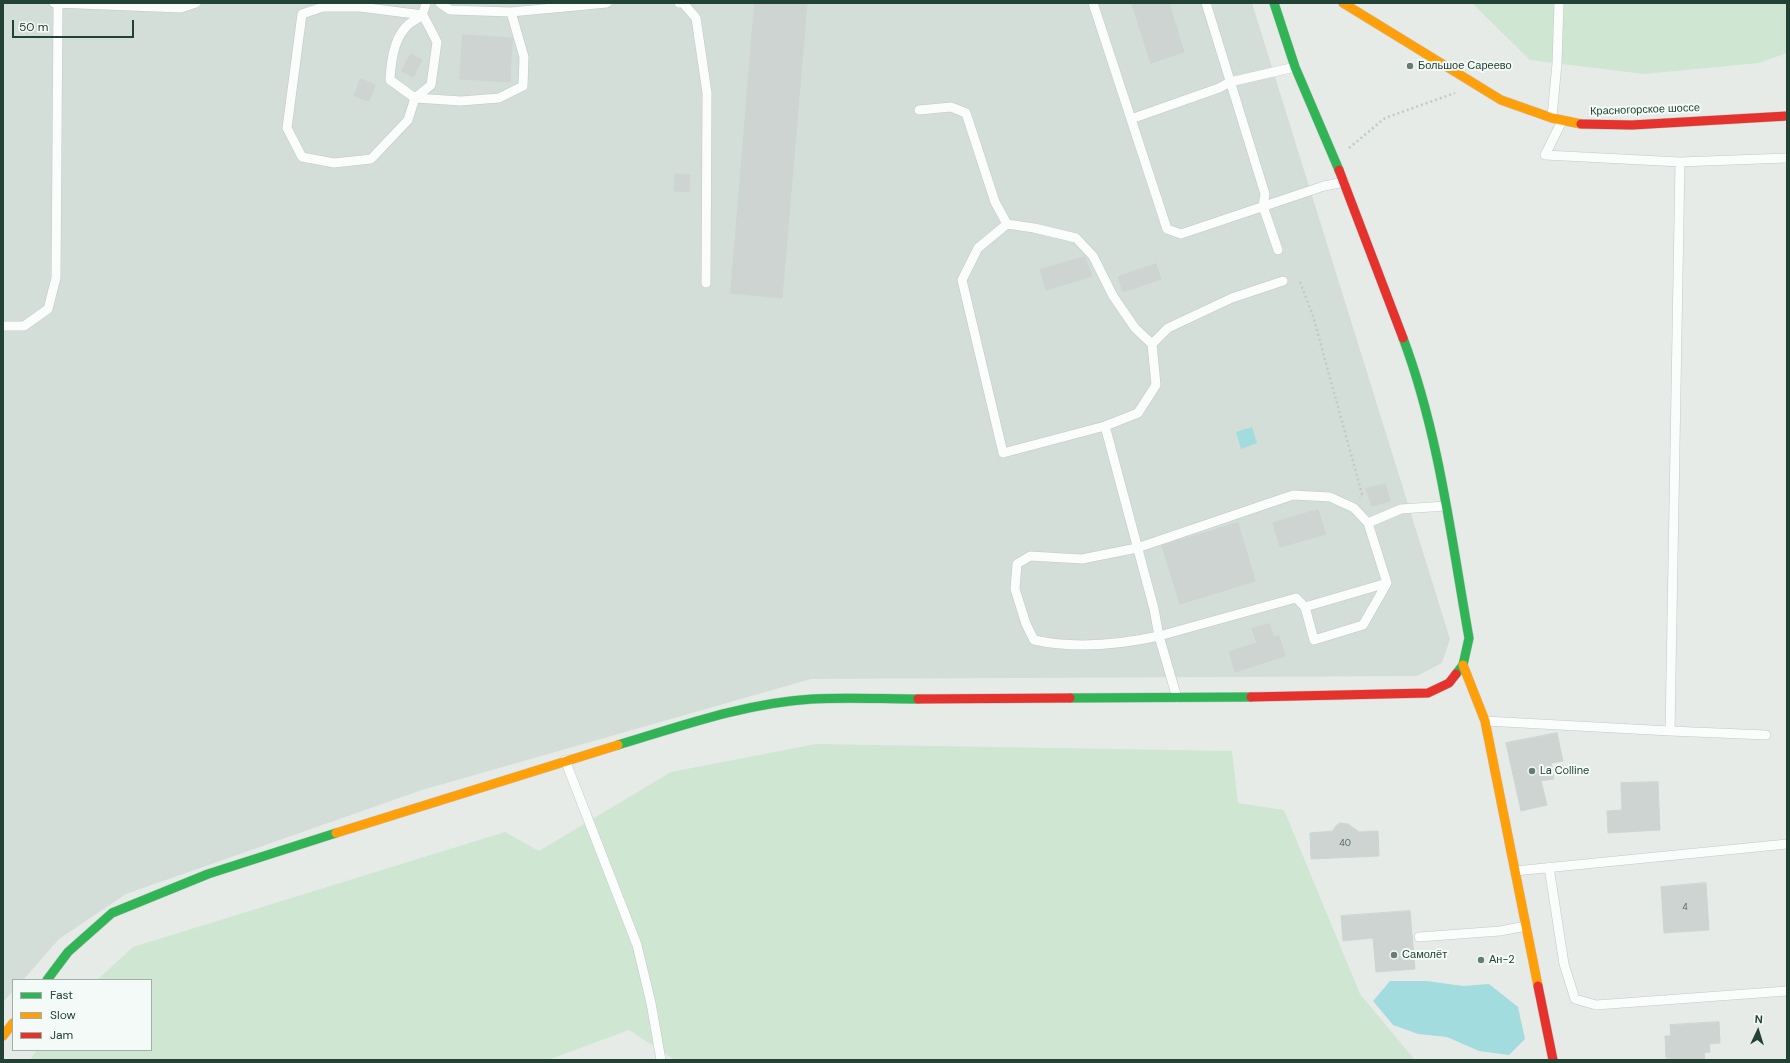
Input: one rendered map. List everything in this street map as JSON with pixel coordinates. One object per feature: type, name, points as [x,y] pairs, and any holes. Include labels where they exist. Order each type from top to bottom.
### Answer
[{"type":"street","points":[[48,979],[68,952],[112,913],[208,874],[565,760],[702,720],[767,705],[812,699],[1177,698],[1428,693],[1449,683],[1463,665],[1469,638],[1437,454],[1416,373],[1344,182],[1295,67],[1274,3]]},
{"type":"street","name":"Красногорское шоссе","points":[[1343,3],[1502,100],[1562,121],[1582,124],[1632,125],[1787,116]]},
{"type":"street","points":[[1463,665],[1485,721],[1553,1060]]},
{"type":"street","points":[[3,1036],[12,1025]]},
{"type":"lane","points":[[54,3],[181,8],[196,3]]},
{"type":"lane","points":[[3,326],[24,326],[48,309],[56,278],[58,3]]},
{"type":"lane","points":[[426,3],[423,15],[405,28],[392,53],[390,80],[415,98],[461,101],[499,98],[523,86],[524,57],[511,12]]},
{"type":"lane","points":[[440,3],[450,10],[511,12],[608,3]]},
{"type":"lane","points":[[679,3],[683,3],[696,18],[707,93],[706,283]]},
{"type":"lane","points":[[1093,3],[1167,229],[1181,234],[1324,186],[1344,182]]},
{"type":"lane","points":[[1206,3],[1264,194],[1263,206],[1278,250]]},
{"type":"lane","points":[[1552,118],[1557,63],[1559,3]]},
{"type":"lane","points":[[323,7],[346,7],[423,15],[438,42],[431,85],[415,98],[408,120],[371,159],[334,163],[302,157],[287,128],[302,14],[323,7]]},
{"type":"lane","points":[[1131,119],[1219,88],[1230,82],[1295,67]]},
{"type":"lane","points":[[919,110],[951,107],[966,113],[995,202],[1007,224]]},
{"type":"lane","points":[[1562,121],[1545,156],[1680,162],[1787,158]]},
{"type":"lane","points":[[1670,731],[1680,162]]},
{"type":"lane","points":[[1007,224],[1034,228],[1076,238],[1093,256],[1113,296],[1135,328],[1152,344],[1156,385],[1138,413],[1105,426],[1003,453],[962,280],[978,248],[1007,224]]},
{"type":"lane","points":[[1152,344],[1168,328],[1232,298],[1282,281]]},
{"type":"lane","points":[[1105,426],[1154,609],[1159,636],[1177,698]]},
{"type":"lane","points":[[1293,495],[1330,497],[1354,508],[1368,523],[1387,583],[1363,625],[1314,640],[1305,608],[1296,598],[1136,641],[1058,645],[1034,640],[1026,624],[1015,589],[1017,564],[1030,556],[1082,559],[1137,548],[1293,495]]},
{"type":"lane","points":[[1368,523],[1401,509],[1447,506]]},
{"type":"lane","points":[[1305,608],[1387,583]]},
{"type":"lane","points":[[1485,721],[1766,735]]},
{"type":"lane","points":[[565,760],[637,945],[651,1003],[661,1060]]},
{"type":"lane","points":[[1515,871],[1787,844]]},
{"type":"lane","points":[[1549,867],[1564,964],[1575,999],[1596,1005],[1787,991]]},
{"type":"lane","points":[[1419,937],[1500,931],[1526,926]]},
{"type":"path","points":[[1335,160],[1385,118],[1476,85]]},
{"type":"path","points":[[1300,282],[1313,316],[1362,494],[1354,508]]},
{"type":"shaded area","points":[[3,3],[1252,3],[1450,639],[1442,663],[1417,676],[811,679],[422,790],[126,894],[59,939],[24,979],[12,979],[12,992],[3,1002]]},
{"type":"green space","points":[[1472,3],[1787,3],[1787,53],[1759,63],[1644,74],[1530,60]]},
{"type":"green space","points":[[816,744],[1232,751],[1238,803],[1284,810],[1360,994],[1415,1060],[675,1060],[629,1030],[548,1060],[30,1060],[36,1051],[152,1051],[152,979],[98,979],[133,947],[505,832],[539,851],[671,772]]},
{"type":"water","points":[[1252,427],[1257,443],[1241,449],[1236,432]]},
{"type":"water","points":[[1390,981],[1427,981],[1463,986],[1489,984],[1518,1007],[1525,1039],[1509,1055],[1479,1051],[1447,1037],[1418,1034],[1393,1025],[1373,1001]]},
{"type":"building","points":[[755,3],[807,3],[782,298],[731,293]]},
{"type":"building","points":[[1132,3],[1169,3],[1184,52],[1151,63]]},
{"type":"building","points":[[463,35],[512,38],[510,82],[460,79]]},
{"type":"building","points":[[411,54],[422,60],[413,77],[402,71]]},
{"type":"building","points":[[361,79],[375,85],[369,101],[354,96]]},
{"type":"building","points":[[675,174],[690,175],[689,192],[674,191]]},
{"type":"building","points":[[1085,257],[1092,276],[1046,290],[1040,270]]},
{"type":"building","points":[[1156,264],[1161,279],[1123,292],[1118,277]]},
{"type":"building","points":[[1385,484],[1390,501],[1372,506],[1366,489]]},
{"type":"building","points":[[1318,510],[1326,534],[1280,547],[1273,523]]},
{"type":"building","points":[[1238,523],[1255,581],[1180,604],[1162,546]]},
{"type":"building","points":[[1269,624],[1274,637],[1279,636],[1285,656],[1235,672],[1229,652],[1257,643],[1252,629]]},
{"type":"building","name":"La Colline","points":[[1557,733],[1563,761],[1551,763],[1554,779],[1541,781],[1547,805],[1521,811],[1506,743]]},
{"type":"building","points":[[1658,782],[1660,830],[1608,833],[1607,811],[1622,810],[1621,783]]},
{"type":"building","points":[[1340,823],[1348,824],[1359,832],[1378,831],[1379,856],[1311,859],[1310,833],[1333,831]]},
{"type":"building","points":[[1706,883],[1709,930],[1664,933],[1661,887]]},
{"type":"building","name":"Самолёт","points":[[1410,911],[1415,969],[1376,972],[1373,938],[1343,941],[1341,916]]},
{"type":"building","points":[[1719,1022],[1720,1043],[1709,1044],[1710,1052],[1704,1053],[1705,1060],[1666,1058],[1665,1036],[1671,1036],[1670,1025]]},
{"type":"traffic: fast","points":[[1274,3],[1295,67],[1339,170]]},
{"type":"traffic: fast","points":[[1403,338],[1426,411],[1435,448],[1450,524],[1469,638],[1463,665],[1456,674]]},
{"type":"traffic: fast","points":[[1070,698],[1251,697]]},
{"type":"traffic: fast","points":[[618,745],[714,716],[787,701],[838,698],[918,699]]},
{"type":"traffic: fast","points":[[48,979],[68,952],[112,913],[208,874],[336,833]]},
{"type":"traffic: slow","points":[[1343,3],[1501,100],[1552,118],[1581,124]]},
{"type":"traffic: slow","points":[[1463,665],[1485,721],[1538,986]]},
{"type":"traffic: slow","points":[[336,833],[618,745]]},
{"type":"traffic: slow","points":[[3,1036],[12,1024]]},
{"type":"traffic: jam","points":[[1581,124],[1632,125],[1787,116]]},
{"type":"traffic: jam","points":[[1339,170],[1403,338]]},
{"type":"traffic: jam","points":[[1251,697],[1428,693],[1449,683],[1456,674]]},
{"type":"traffic: jam","points":[[918,699],[1070,698]]},
{"type":"traffic: jam","points":[[1538,986],[1553,1060]]},
{"type":"place","name":"Большое Сареево","points":[[1410,66]]},
{"type":"place","name":"La Colline","points":[[1532,771]]},
{"type":"place","name":"Самолёт","points":[[1394,955]]},
{"type":"place","name":"Ан-2","points":[[1481,960]]}]
